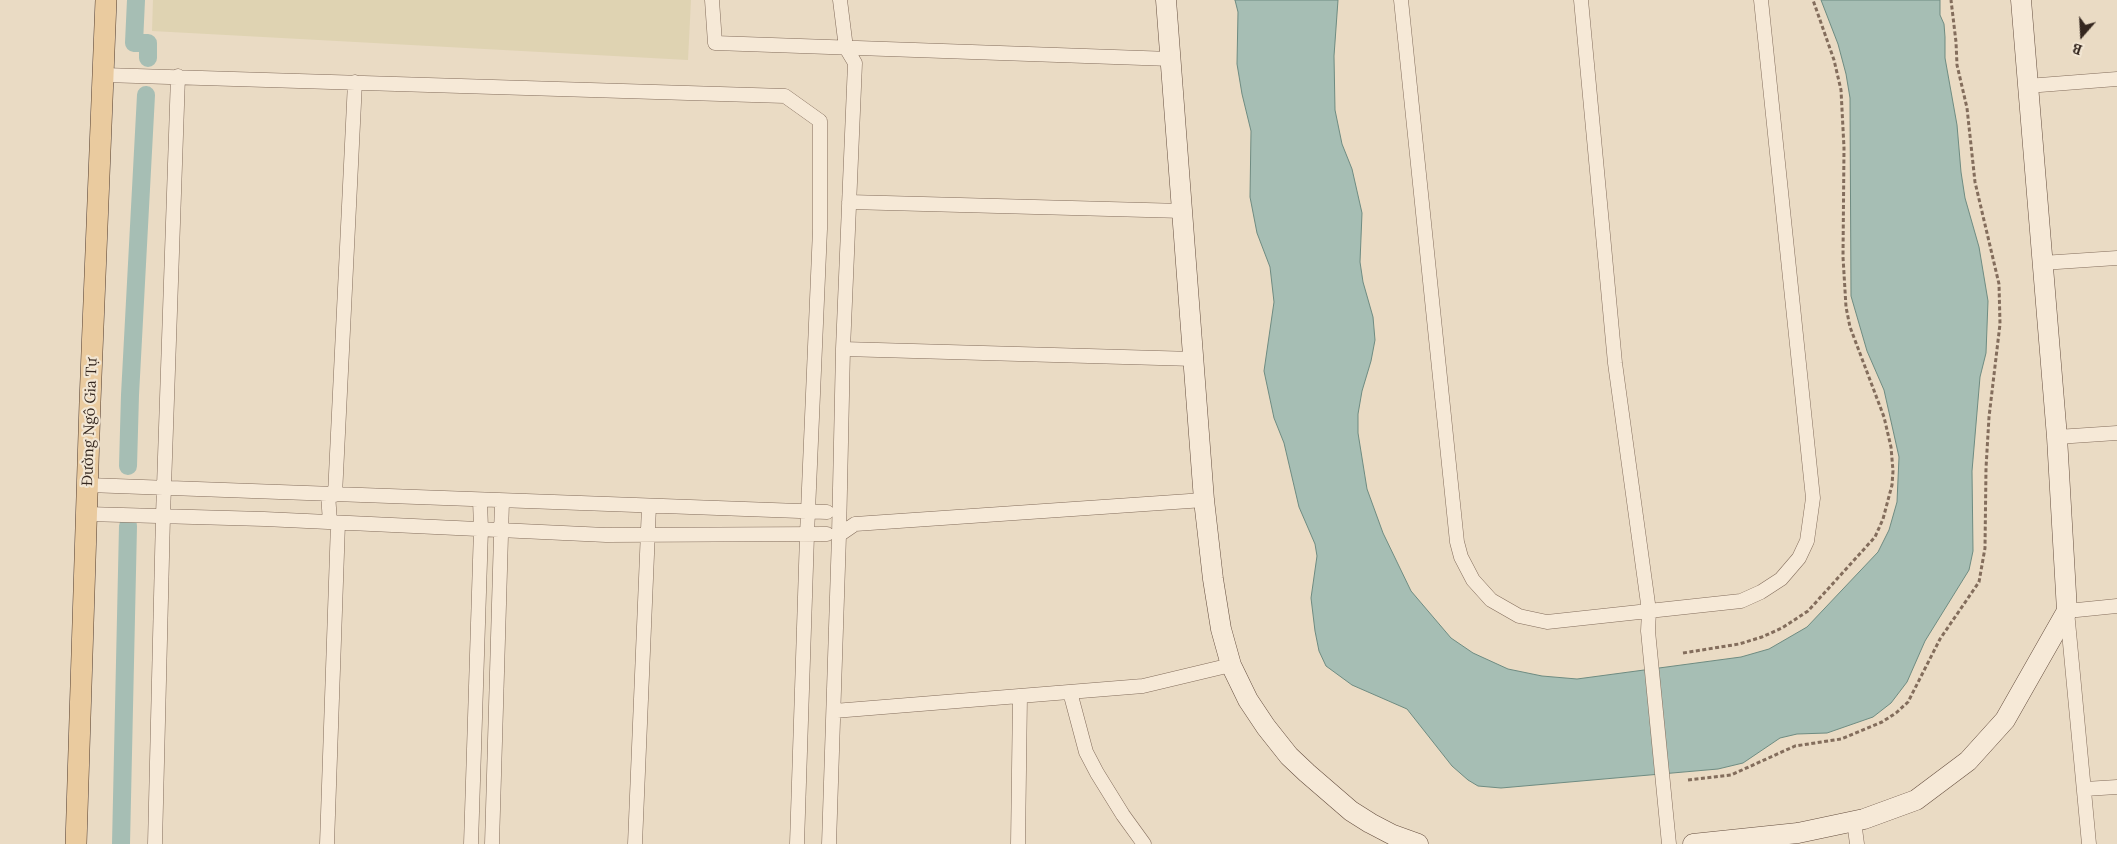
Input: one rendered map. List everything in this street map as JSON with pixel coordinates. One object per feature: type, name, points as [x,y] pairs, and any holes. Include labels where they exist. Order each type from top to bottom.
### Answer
[{"type":"main road","name":"Đường Ngô Gia Tự","points":[[76,844],[106,0]]},
{"type":"street","points":[[712,0],[715,43],[1171,59]]},
{"type":"street","points":[[829,844],[834,711],[833,513],[843,349],[855,63],[846,48],[840,0]]},
{"type":"street","points":[[1166,0],[1204,500],[1213,579],[1223,636],[1231,665],[1248,700],[1266,727],[1289,756],[1306,773],[1351,811],[1393,835],[1418,844]]},
{"type":"street","points":[[1400,0],[1460,556],[1473,580],[1491,600],[1518,616],[1532,620],[1565,621],[1741,601],[1773,586],[1791,569],[1803,551],[1809,532],[1813,498],[1761,0]]},
{"type":"street","points":[[1581,0],[1615,363],[1649,611],[1648,631],[1669,844]]},
{"type":"street","points":[[2021,0],[2057,437],[2067,611],[2089,844]]},
{"type":"street","points":[[104,74],[785,96],[820,121],[820,229],[807,535],[797,844]]},
{"type":"street","points":[[155,844],[163,516],[178,76]]},
{"type":"street","points":[[2027,86],[2117,80]]},
{"type":"street","points":[[327,844],[334,523],[332,494],[355,82]]},
{"type":"street","points":[[849,202],[1183,211]]},
{"type":"street","points":[[2042,263],[2117,258]]},
{"type":"street","points":[[843,349],[1194,359]]},
{"type":"street","points":[[2057,437],[2117,433]]},
{"type":"street","points":[[88,485],[833,513],[855,524]]},
{"type":"street","points":[[471,844],[481,529],[480,500]]},
{"type":"street","points":[[87,514],[606,535],[807,535],[833,534],[855,524],[1204,500]]},
{"type":"street","points":[[492,844],[502,501]]},
{"type":"street","points":[[636,844],[646,534],[649,506]]},
{"type":"street","points":[[2067,611],[2117,606]]},
{"type":"street","points":[[1693,844],[1798,833],[1854,821],[1916,800],[1968,761],[2005,720],[2067,611]]},
{"type":"street","points":[[2040,656],[2059,649],[2066,651],[2072,661]]},
{"type":"street","points":[[834,711],[1143,686],[1231,665]]},
{"type":"street","points":[[1070,692],[1086,752],[1102,782],[1144,844]]},
{"type":"street","points":[[1018,844],[1020,696]]},
{"type":"street","points":[[475,717],[496,718]]},
{"type":"street","points":[[2085,789],[2117,787]]},
{"type":"street","points":[[1854,821],[1857,844]]},
{"type":"path","points":[[1684,653],[1739,644],[1762,637],[1782,628],[1808,611],[1875,537],[1883,519],[1892,486],[1891,447],[1884,417],[1850,327],[1846,307],[1843,257],[1844,148],[1841,90],[1834,60],[1813,0]]},
{"type":"path","points":[[1688,780],[1731,775],[1795,746],[1841,739],[1882,722],[1896,713],[1908,702],[1940,639],[1979,582],[1985,548],[1986,468],[1989,417],[2000,324],[1999,284],[1975,182],[1967,108],[1956,64],[1956,42],[1951,0]]},
{"type":"shaded area","points":[[153,0],[691,0],[688,60],[152,31]]},
{"type":"shaded area","points":[[1235,0],[1338,0],[1334,56],[1335,110],[1342,144],[1352,169],[1362,213],[1360,262],[1363,282],[1373,317],[1375,340],[1362,391],[1358,414],[1358,433],[1367,489],[1383,533],[1411,591],[1451,638],[1473,653],[1508,669],[1542,676],[1577,679],[1741,657],[1769,649],[1807,627],[1878,552],[1889,530],[1897,502],[1899,457],[1884,390],[1867,351],[1851,296],[1850,98],[1838,44],[1821,0],[1940,0],[1940,15],[1944,24],[1945,58],[1957,125],[1965,198],[1979,247],[1988,301],[1986,353],[1980,377],[1972,471],[1973,551],[1969,570],[1925,641],[1907,682],[1891,703],[1873,717],[1827,733],[1797,734],[1780,738],[1743,763],[1718,769],[1501,788],[1478,786],[1468,780],[1452,766],[1407,709],[1352,685],[1326,666],[1319,651],[1311,598],[1317,556],[1315,544],[1299,507],[1284,443],[1274,418],[1264,371],[1274,302],[1270,267],[1257,233],[1250,197],[1251,131],[1237,64],[1238,12]]},
{"type":"waterway","points":[[136,0],[134,43],[148,43],[148,58]]},
{"type":"waterway","points":[[128,466],[146,95]]},
{"type":"waterway","points":[[121,844],[128,526]]}]
